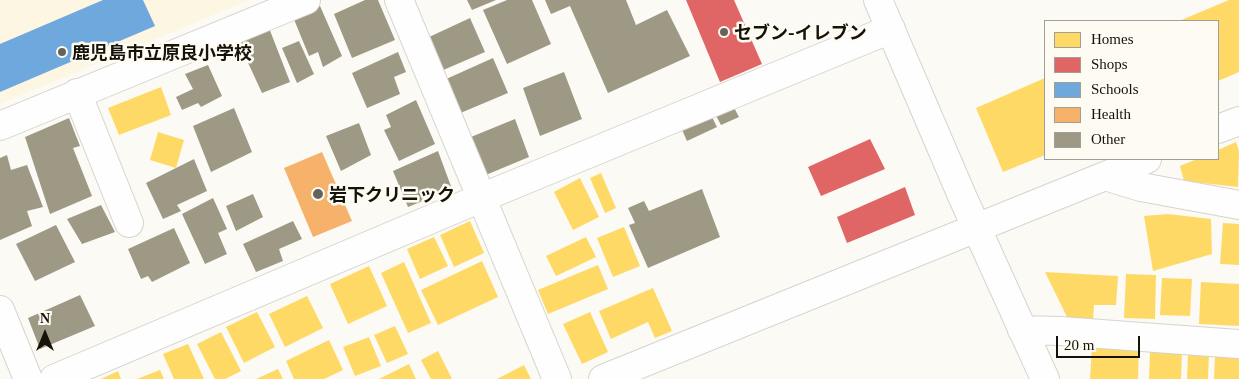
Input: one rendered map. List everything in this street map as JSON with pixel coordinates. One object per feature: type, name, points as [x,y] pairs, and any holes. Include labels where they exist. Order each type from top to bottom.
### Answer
[{"type":"street","points":[[0,126],[306,0]]},
{"type":"street","points":[[399,0],[557,379]]},
{"type":"street","points":[[878,0],[1045,379]]},
{"type":"street","points":[[54,379],[481,198],[891,29]]},
{"type":"street","points":[[77,93],[129,223]]},
{"type":"street","points":[[1219,130],[1239,121]]},
{"type":"street","points":[[603,379],[1145,160]]},
{"type":"street","points":[[1105,176],[1141,187],[1239,205]]},
{"type":"street","points":[[0,310],[28,379]]},
{"type":"street","points":[[1022,330],[1239,344]]},
{"type":"shaded area","name":"鹿児島市立原良小学校","points":[[0,0],[249,0],[0,104]]},
{"type":"building: Homes","points":[[1229,0],[1239,0],[1239,72],[1219,81],[1219,20],[1181,20]]},
{"type":"building: Homes","points":[[1044,78],[1044,155],[1003,172],[976,108]]},
{"type":"building: Homes","points":[[161,87],[171,115],[119,135],[108,108]]},
{"type":"building: Homes","points":[[158,132],[184,140],[176,168],[150,160]]},
{"type":"building: Homes","points":[[1236,142],[1239,151],[1238,187],[1184,181],[1180,166],[1195,160],[1219,160],[1219,150]]},
{"type":"building: Homes","points":[[601,173],[616,208],[605,213],[590,178]]},
{"type":"building: Homes","points":[[580,178],[599,217],[573,230],[554,192]]},
{"type":"building: Homes","points":[[1168,214],[1211,219],[1212,254],[1153,271],[1144,216]]},
{"type":"building: Homes","points":[[470,221],[484,253],[454,267],[440,235]]},
{"type":"building: Homes","points":[[1223,223],[1239,224],[1239,265],[1220,264]]},
{"type":"building: Homes","points":[[624,227],[640,266],[613,277],[597,238]]},
{"type":"building: Homes","points":[[434,237],[448,266],[420,279],[407,249]]},
{"type":"building: Homes","points":[[586,237],[596,257],[556,276],[546,256]]},
{"type":"building: Homes","points":[[482,261],[498,297],[438,325],[421,290]]},
{"type":"building: Homes","points":[[404,262],[431,323],[408,333],[381,273]]},
{"type":"building: Homes","points":[[598,265],[608,289],[548,314],[538,290]]},
{"type":"building: Homes","points":[[369,266],[387,306],[348,324],[330,284]]},
{"type":"building: Homes","points":[[1045,272],[1118,276],[1116,305],[1094,305],[1093,320],[1069,321]]},
{"type":"building: Homes","points":[[1126,274],[1156,275],[1155,319],[1124,318]]},
{"type":"building: Homes","points":[[1162,278],[1192,279],[1190,316],[1160,315]]},
{"type":"building: Homes","points":[[1201,282],[1239,284],[1239,326],[1199,324]]},
{"type":"building: Homes","points":[[653,288],[672,331],[655,338],[648,322],[611,339],[599,311]]},
{"type":"building: Homes","points":[[307,296],[323,328],[285,347],[269,314]]},
{"type":"building: Homes","points":[[257,312],[275,347],[244,363],[226,327]]},
{"type":"building: Homes","points":[[590,312],[608,352],[582,364],[563,324]]},
{"type":"building: Homes","points":[[395,326],[408,354],[387,363],[374,335]]},
{"type":"building: Homes","points":[[221,332],[241,371],[225,379],[215,379],[197,344]]},
{"type":"building: Homes","points":[[369,337],[381,366],[355,376],[343,347]]},
{"type":"building: Homes","points":[[329,340],[343,370],[324,379],[294,379],[286,361]]},
{"type":"building: Homes","points":[[188,344],[204,379],[174,379],[163,354]]},
{"type":"building: Homes","points":[[1092,346],[1139,348],[1138,379],[1090,379]]},
{"type":"building: Homes","points":[[438,351],[452,379],[431,379],[421,360]]},
{"type":"building: Homes","points":[[1150,351],[1182,352],[1181,379],[1149,379]]},
{"type":"building: Homes","points":[[1188,353],[1209,354],[1208,379],[1187,379]]},
{"type":"building: Homes","points":[[1215,355],[1239,356],[1239,379],[1214,379]]},
{"type":"building: Homes","points":[[409,364],[416,379],[379,379]]},
{"type":"building: Homes","points":[[524,365],[531,379],[497,379]]},
{"type":"building: Homes","points":[[278,369],[283,379],[256,379]]},
{"type":"building: Homes","points":[[160,370],[164,379],[137,379]]},
{"type":"building: Homes","points":[[118,371],[121,379],[101,379]]},
{"type":"building: Shops","name":"セブン-イレブン","points":[[686,0],[734,0],[762,64],[720,82]]},
{"type":"building: Shops","points":[[870,139],[885,169],[821,196],[808,167]]},
{"type":"building: Shops","points":[[905,187],[915,215],[847,243],[837,217]]},
{"type":"building: Schools","points":[[103,0],[143,0],[155,26],[0,92],[0,44]]},
{"type":"building: Health","name":"岩下クリニック","points":[[322,152],[352,221],[313,237],[284,168]]},
{"type":"building: Other","points":[[365,0],[378,0],[395,40],[352,58],[334,14]]},
{"type":"building: Other","points":[[467,0],[496,0],[472,10]]},
{"type":"building: Other","points":[[507,0],[532,0],[551,44],[507,64],[483,10]]},
{"type":"building: Other","points":[[545,0],[626,0],[636,25],[667,10],[690,56],[608,93],[570,6],[551,14]]},
{"type":"building: Other","points":[[320,6],[342,56],[323,67],[318,52],[309,56],[293,17]]},
{"type":"building: Other","points":[[470,18],[485,52],[441,71],[427,38]]},
{"type":"building: Other","points":[[269,28],[290,82],[262,93],[238,41]]},
{"type":"building: Other","points":[[299,41],[314,74],[297,83],[282,48]]},
{"type":"building: Other","points":[[398,52],[406,72],[394,77],[400,94],[367,108],[352,73]]},
{"type":"building: Other","points":[[493,58],[508,93],[458,114],[444,80]]},
{"type":"building: Other","points":[[208,65],[222,96],[201,107],[198,103],[182,110],[176,97],[193,89],[185,74]]},
{"type":"building: Other","points":[[564,72],[582,119],[540,136],[523,88]]},
{"type":"building: Other","points":[[416,100],[435,144],[399,161],[384,130],[391,127],[386,115]]},
{"type":"building: Other","points":[[731,102],[739,117],[721,125],[713,110]]},
{"type":"building: Other","points":[[234,108],[252,152],[211,172],[193,126]]},
{"type":"building: Other","points":[[709,111],[717,127],[687,141],[680,125]]},
{"type":"building: Other","points":[[69,118],[80,146],[73,148],[92,196],[50,214],[25,137]]},
{"type":"building: Other","points":[[515,119],[529,157],[481,177],[466,139]]},
{"type":"building: Other","points":[[359,123],[371,155],[341,171],[326,136]]},
{"type":"building: Other","points":[[438,151],[452,189],[408,207],[393,171]]},
{"type":"building: Other","points":[[7,155],[11,170],[27,165],[43,207],[27,211],[32,226],[0,240],[0,158]]},
{"type":"building: Other","points":[[194,159],[207,191],[177,205],[181,211],[163,219],[146,183]]},
{"type":"building: Other","points":[[702,189],[720,237],[648,268],[629,225],[635,223],[628,208],[644,201],[649,211]]},
{"type":"building: Other","points":[[253,194],[263,217],[236,231],[226,206]]},
{"type":"building: Other","points":[[213,198],[227,229],[218,233],[227,254],[205,264],[182,214]]},
{"type":"building: Other","points":[[101,205],[115,232],[82,244],[67,219]]},
{"type":"building: Other","points":[[293,221],[302,239],[279,249],[283,261],[256,272],[243,244]]},
{"type":"building: Other","points":[[56,225],[75,262],[35,281],[16,244]]},
{"type":"building: Other","points":[[174,228],[190,263],[152,282],[148,276],[141,279],[128,249]]},
{"type":"building: Other","points":[[80,295],[95,326],[40,349],[28,318]]},
{"type":"place","name":"セブン-イレブン","points":[[724,32]]},
{"type":"place","name":"鹿児島市立原良小学校","points":[[62,52]]},
{"type":"place","name":"岩下クリニック","points":[[318,194]]}]
